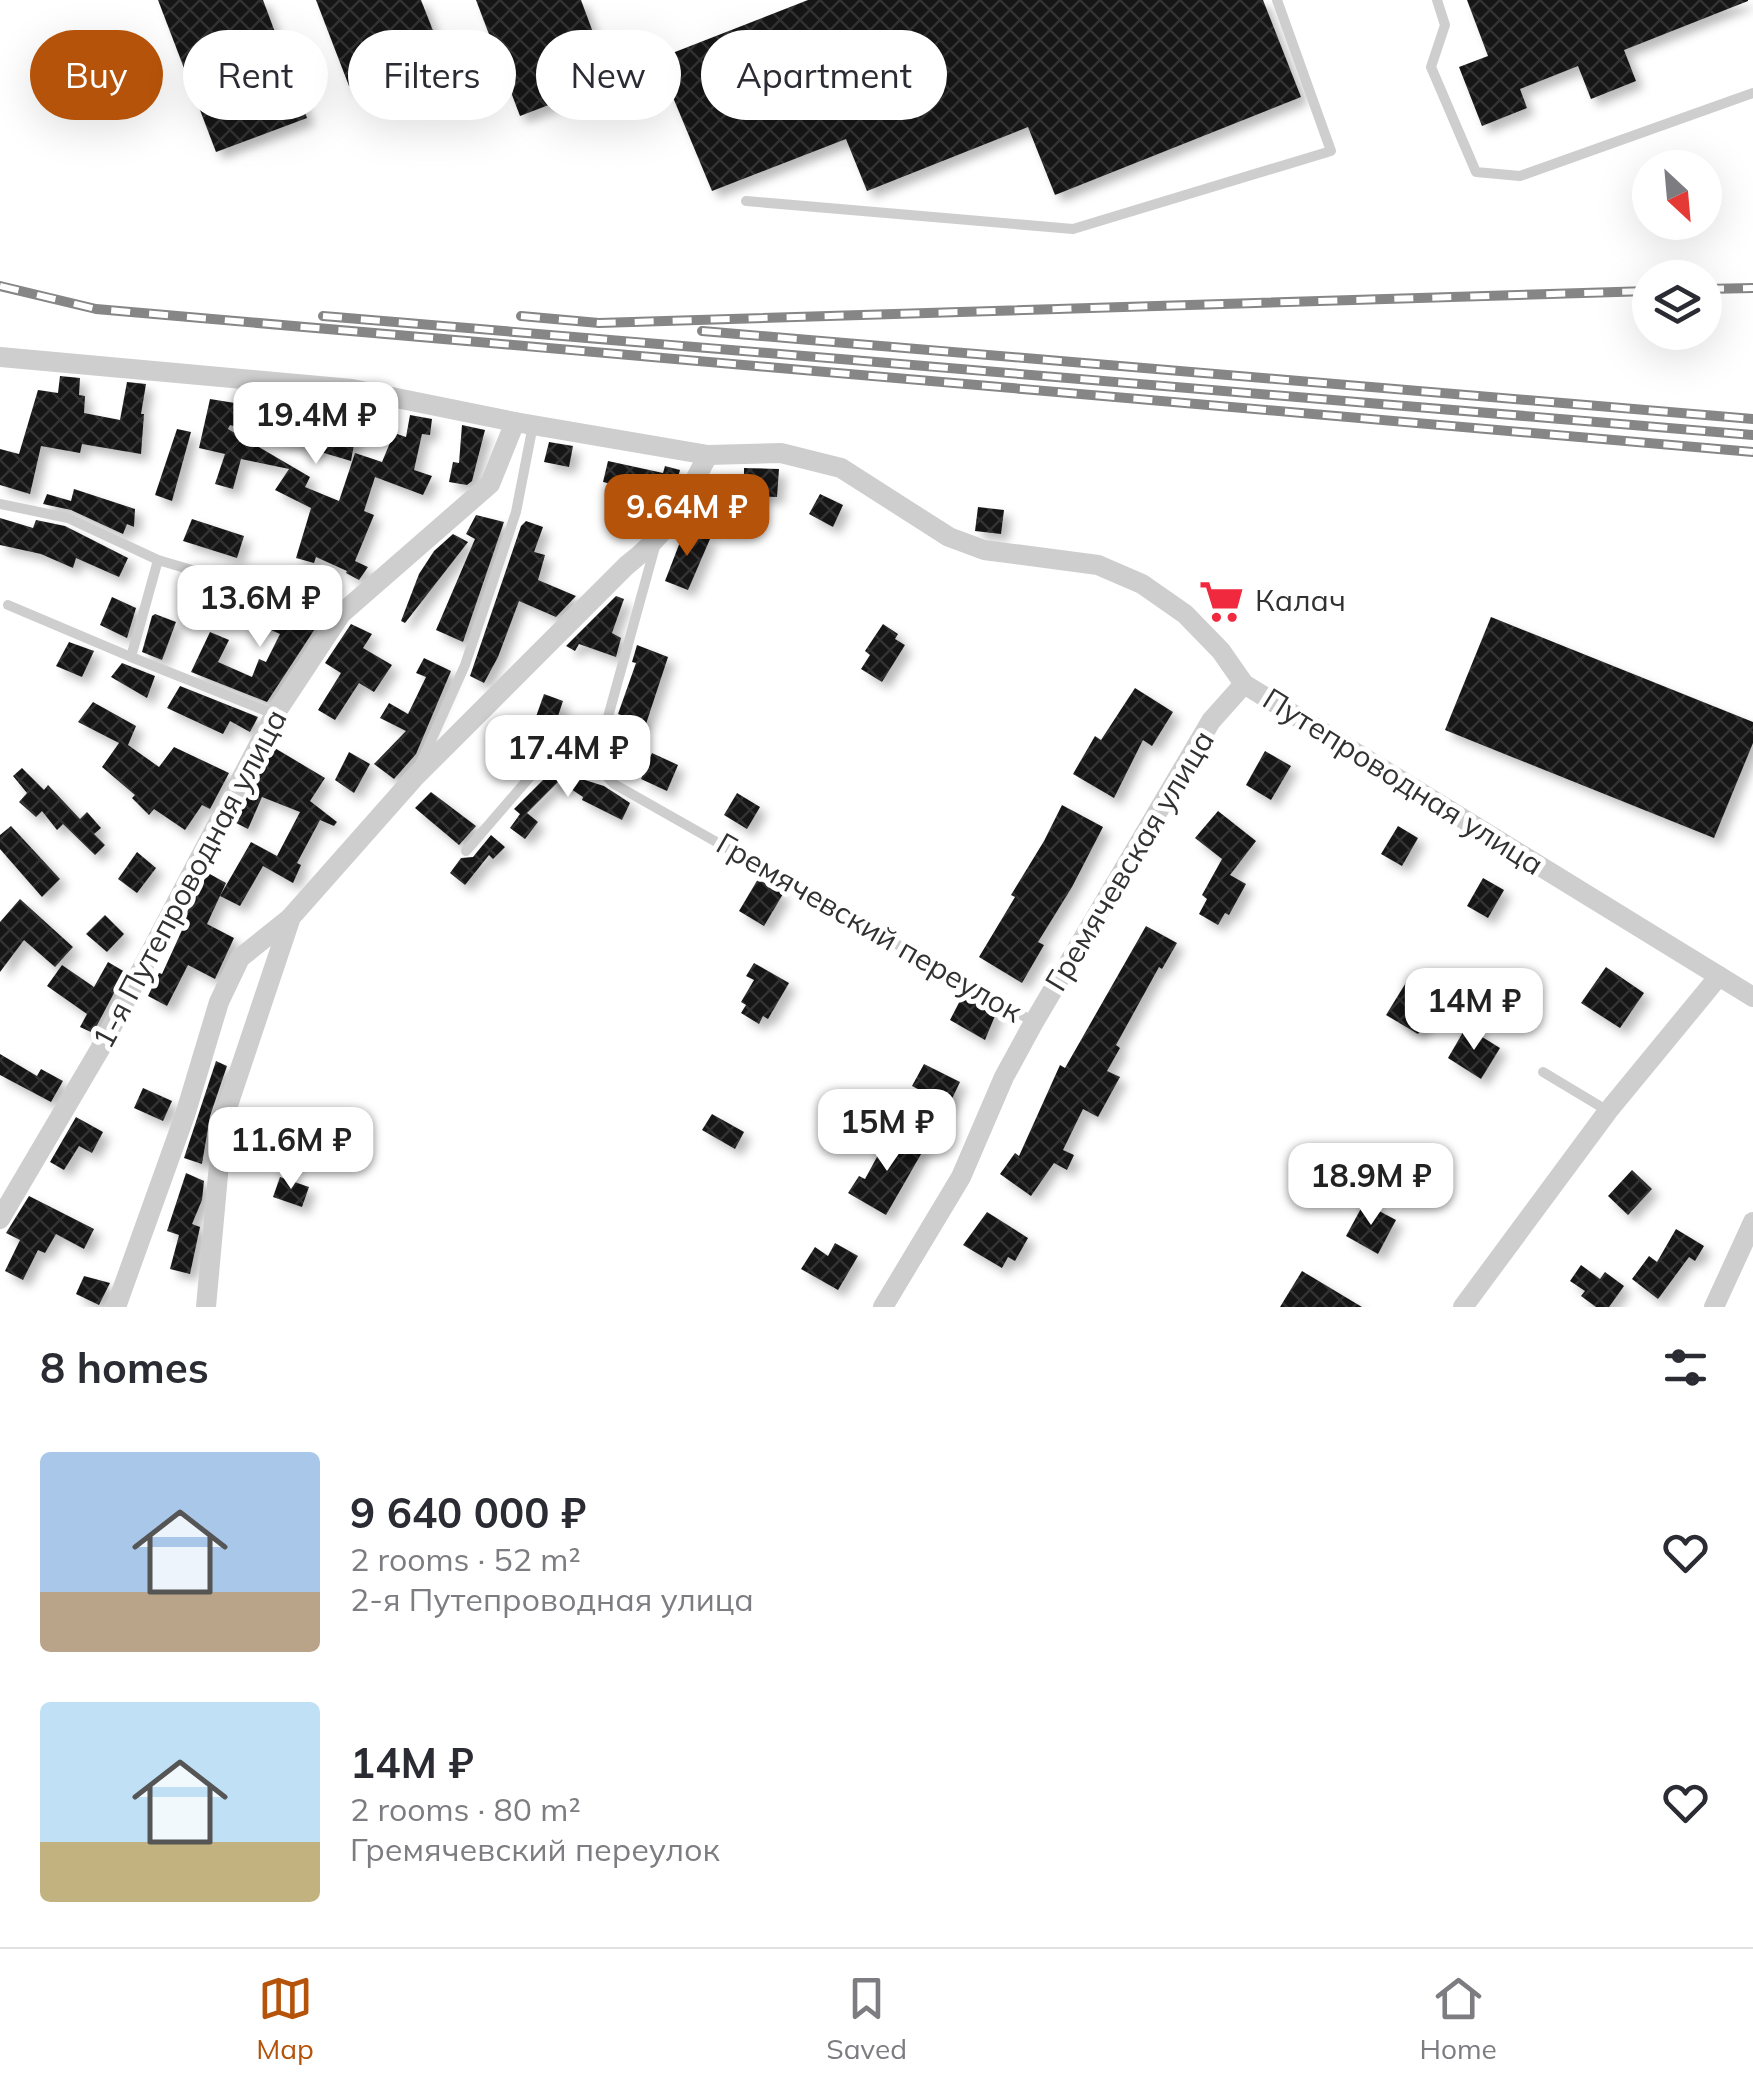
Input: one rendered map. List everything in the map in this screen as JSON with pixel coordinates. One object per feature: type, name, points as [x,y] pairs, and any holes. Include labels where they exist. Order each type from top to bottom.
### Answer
[{"type":"street","name":"Путепроводная улица","points":[[0,357],[352,389],[708,455],[781,453],[841,468],[948,537],[984,550],[1098,565],[1142,584],[1185,614],[1221,651],[1244,684],[1753,996]]},
{"type":"street","name":"1-я Путепроводная улица","points":[[0,1219],[100,1049],[275,714],[340,614],[490,484],[524,423]]},
{"type":"street","points":[[116,1307],[185,1115],[220,1002],[240,958],[291,917],[414,778],[626,566],[656,542],[678,513],[708,455]]},
{"type":"street","name":"Гремячевская улица","points":[[883,1307],[962,1176],[1004,1077],[1034,1022],[1211,722],[1244,684]]},
{"type":"street","points":[[206,1307],[223,1120],[291,917]]},
{"type":"street","points":[[1463,1307],[1608,1111],[1719,976]]},
{"type":"street","points":[[1714,1307],[1753,1222]]},
{"type":"lane","points":[[746,201],[1073,229],[1331,151],[1277,0]]},
{"type":"lane","points":[[1437,0],[1445,25],[1431,67],[1476,172],[1520,176],[1753,94]]},
{"type":"lane","points":[[414,778],[465,664],[516,512],[524,423]]},
{"type":"lane","points":[[0,504],[68,518],[158,560],[340,614]]},
{"type":"lane","points":[[466,851],[529,778],[567,747],[595,764],[656,542]]},
{"type":"lane","points":[[131,657],[158,560]]},
{"type":"lane","points":[[8,605],[275,714]]},
{"type":"lane","name":"Гремячевский переулок","points":[[595,764],[614,784],[1034,1022]]},
{"type":"lane","points":[[1544,1072],[1608,1111]]},
{"type":"building","points":[[158,0],[263,0],[274,30],[183,30],[183,66]]},
{"type":"building","points":[[316,0],[421,0],[433,30],[348,30],[348,83]]},
{"type":"building","points":[[476,0],[581,0],[592,30],[536,30],[536,110],[520,116],[516,105],[516,30],[487,30]]},
{"type":"building","points":[[808,0],[1263,0],[1301,97],[1055,195],[1028,127],[867,191],[846,139],[712,191],[681,117],[681,50],[701,42],[701,120],[947,120],[947,30],[731,30]]},
{"type":"building","points":[[1467,0],[1748,1],[1624,50],[1636,81],[1591,99],[1578,66],[1520,89],[1527,108],[1482,126],[1459,67],[1488,56]]},
{"type":"building","points":[[204,120],[302,120],[216,152]]},
{"type":"building","points":[[60,376],[80,378],[84,413],[120,420],[127,382],[146,384],[141,454],[82,444],[80,453],[41,446],[30,494],[0,485],[0,449],[19,454],[38,390],[58,393]]},
{"type":"building","points":[[243,394],[326,400],[323,414],[358,422],[351,461],[230,425],[228,429],[310,477],[305,487],[339,501],[355,453],[382,462],[394,433],[406,437],[410,415],[432,419],[430,435],[422,434],[414,470],[432,476],[423,495],[375,477],[364,511],[374,515],[355,561],[368,567],[359,580],[316,557],[314,563],[296,558],[311,508],[275,490],[289,469],[241,459],[233,489],[215,484],[225,454],[199,448],[210,399],[241,404]]},
{"type":"building","points":[[462,425],[485,430],[472,481],[467,485],[449,482],[453,462],[459,463]]},
{"type":"building","points":[[177,429],[191,432],[172,501],[155,495]]},
{"type":"building","points":[[549,442],[573,446],[569,467],[544,462]]},
{"type":"building","points":[[608,461],[663,473],[665,466],[680,470],[676,485],[653,521],[643,519],[648,492],[603,482]]},
{"type":"building","points":[[744,468],[779,469],[777,497],[748,496],[748,526],[718,524],[720,475],[744,478]]},
{"type":"building","points":[[74,489],[135,509],[134,527],[127,524],[123,534],[71,510],[43,504],[47,494],[71,501]]},
{"type":"building","points":[[820,494],[843,505],[833,527],[809,514]]},
{"type":"building","points":[[978,507],[1004,510],[1001,534],[975,531]]},
{"type":"building","points":[[476,515],[504,522],[463,642],[436,630],[475,539],[466,534]]},
{"type":"building","points":[[0,518],[33,528],[36,520],[65,526],[128,558],[119,577],[76,558],[73,568],[41,554],[0,545]]},
{"type":"building","points":[[192,519],[244,536],[237,558],[183,541]]},
{"type":"building","points":[[526,521],[543,527],[534,552],[545,555],[538,580],[576,596],[556,617],[519,601],[484,683],[470,676],[521,526]]},
{"type":"building","points":[[685,529],[710,539],[688,590],[665,581]]},
{"type":"building","points":[[453,534],[468,542],[405,623],[401,621],[419,574],[434,551]]},
{"type":"building","points":[[616,596],[624,599],[612,633],[621,638],[616,657],[579,644],[575,651],[566,646]]},
{"type":"building","points":[[112,597],[136,608],[127,638],[100,625]]},
{"type":"building","points":[[251,597],[322,618],[267,702],[191,672],[210,632],[229,640],[218,662],[252,677],[259,659],[266,662],[280,634],[242,617]]},
{"type":"building","points":[[155,614],[176,622],[162,660],[142,652]]},
{"type":"building","points":[[1491,617],[1753,722],[1753,743],[1714,838],[1445,730]]},
{"type":"building","points":[[351,624],[372,634],[363,648],[392,665],[374,692],[359,683],[335,720],[318,710],[341,673],[325,663]]},
{"type":"building","points":[[883,624],[898,634],[895,639],[905,645],[882,682],[861,669],[870,655],[865,651]]},
{"type":"building","points":[[69,642],[94,651],[82,677],[56,666]]},
{"type":"building","points":[[637,645],[668,657],[646,724],[618,714],[636,663],[632,662]]},
{"type":"building","points":[[424,658],[451,671],[416,754],[394,779],[374,764],[406,731],[380,718],[389,703],[408,714],[426,677],[416,673]]},
{"type":"building","points":[[122,663],[155,676],[147,698],[111,677]]},
{"type":"building","points":[[180,686],[258,717],[250,732],[230,721],[223,734],[167,708]]},
{"type":"building","points":[[1135,688],[1173,712],[1152,746],[1143,740],[1114,798],[1073,774],[1095,736],[1101,740]]},
{"type":"building","points":[[544,694],[563,701],[548,746],[539,756],[526,745]]},
{"type":"building","points":[[93,702],[136,726],[128,745],[159,767],[174,747],[229,773],[210,809],[202,805],[185,830],[154,809],[149,815],[132,798],[135,795],[102,767],[119,743],[78,722]]},
{"type":"building","points":[[273,747],[325,778],[310,801],[337,822],[334,826],[320,820],[297,863],[301,865],[293,883],[263,866],[240,906],[220,896],[251,842],[277,856],[300,812],[262,797],[248,829],[234,822]]},
{"type":"building","points":[[1265,751],[1291,766],[1271,800],[1246,785]]},
{"type":"building","points":[[349,752],[370,764],[354,793],[335,780]]},
{"type":"building","points":[[652,753],[678,765],[667,791],[641,779]]},
{"type":"building","points":[[22,768],[44,790],[48,785],[80,819],[87,812],[101,828],[94,834],[105,845],[95,855],[63,824],[57,830],[42,811],[36,817],[19,802],[27,793],[13,776]]},
{"type":"building","points":[[553,770],[604,786],[630,803],[622,820],[582,800],[559,781],[527,813],[538,822],[525,839],[510,828],[520,814],[514,809]]},
{"type":"building","points":[[431,792],[476,826],[459,845],[415,808]]},
{"type":"building","points":[[737,793],[760,807],[747,829],[724,815]]},
{"type":"building","points":[[1062,805],[1103,827],[1038,942],[1044,945],[1022,983],[979,957]]},
{"type":"building","points":[[1218,811],[1256,841],[1230,875],[1246,884],[1229,915],[1225,913],[1218,925],[1199,914],[1207,899],[1202,895],[1222,859],[1195,838]]},
{"type":"building","points":[[11,826],[60,879],[42,897],[0,849],[0,835]]},
{"type":"building","points":[[1398,826],[1418,838],[1402,866],[1381,854]]},
{"type":"building","points":[[491,835],[505,847],[493,859],[489,855],[465,885],[450,873],[461,858],[473,857]]},
{"type":"building","points":[[137,852],[156,868],[137,893],[118,879]]},
{"type":"building","points":[[208,873],[226,883],[207,924],[234,938],[215,979],[188,965],[167,1006],[148,996]]},
{"type":"building","points":[[1483,878],[1504,890],[1488,918],[1467,906]]},
{"type":"building","points":[[758,879],[783,894],[764,926],[739,911]]},
{"type":"building","points":[[20,899],[73,947],[55,967],[24,940],[0,972],[0,922]]},
{"type":"building","points":[[105,915],[124,934],[107,952],[86,934]]},
{"type":"building","points":[[1146,926],[1177,943],[1162,969],[1159,967],[1116,1045],[1120,1048],[1107,1071],[1120,1077],[1098,1117],[1083,1109],[1063,1150],[1074,1155],[1067,1170],[1054,1163],[1031,1196],[1000,1174],[1015,1153],[1019,1156],[1060,1065],[1065,1068]]},
{"type":"building","points":[[108,962],[125,972],[93,1033],[80,1027],[87,1014],[47,986],[62,965],[94,987]]},
{"type":"building","points":[[754,963],[789,983],[768,1019],[763,1016],[759,1024],[741,1013],[746,1005],[741,1002],[754,980],[746,976]]},
{"type":"building","points":[[1606,967],[1644,993],[1620,1028],[1581,1003]]},
{"type":"building","points":[[1407,981],[1438,1000],[1418,1034],[1386,1015]]},
{"type":"building","points":[[964,993],[997,1011],[985,1040],[950,1020]]},
{"type":"building","points":[[1466,1027],[1500,1048],[1481,1079],[1448,1058]]},
{"type":"building","points":[[0,1054],[37,1076],[41,1069],[63,1081],[51,1102],[0,1075]]},
{"type":"building","points":[[216,1061],[227,1066],[210,1116],[202,1164],[184,1158]]},
{"type":"building","points":[[924,1064],[960,1082],[949,1105],[912,1086]]},
{"type":"building","points":[[143,1088],[172,1101],[163,1121],[134,1108]]},
{"type":"building","points":[[712,1114],[744,1132],[735,1149],[702,1130]]},
{"type":"building","points":[[76,1117],[103,1132],[92,1153],[79,1146],[64,1170],[50,1162]]},
{"type":"building","points":[[296,1126],[329,1137],[324,1154],[290,1143]]},
{"type":"building","points":[[890,1133],[924,1149],[886,1215],[848,1193],[859,1176],[865,1179]]},
{"type":"building","points":[[1632,1170],[1652,1189],[1628,1215],[1608,1196]]},
{"type":"building","points":[[186,1173],[204,1181],[202,1200],[192,1224],[200,1227],[190,1274],[170,1269],[179,1235],[167,1231]]},
{"type":"building","points":[[280,1177],[309,1187],[302,1207],[273,1197]]},
{"type":"building","points":[[29,1196],[94,1229],[84,1249],[56,1234],[45,1253],[38,1250],[23,1280],[5,1271],[20,1240],[6,1233]]},
{"type":"building","points":[[1364,1203],[1396,1220],[1378,1254],[1346,1236]]},
{"type":"building","points":[[987,1212],[1028,1238],[1015,1261],[1008,1257],[1002,1268],[963,1245]]},
{"type":"building","points":[[1676,1229],[1704,1246],[1695,1261],[1689,1257],[1658,1299],[1632,1279],[1649,1256],[1657,1262]]},
{"type":"building","points":[[835,1243],[858,1256],[838,1290],[801,1269],[815,1247],[828,1256]]},
{"type":"building","points":[[1581,1265],[1600,1279],[1605,1272],[1624,1286],[1609,1307],[1596,1307],[1581,1296],[1585,1291],[1570,1281]]},
{"type":"building","points":[[1302,1271],[1362,1307],[1280,1307]]},
{"type":"building","points":[[84,1276],[110,1283],[99,1305],[76,1294]]},
{"type":"railway","points":[[0,286],[96,309],[1753,452]]},
{"type":"railway","points":[[1722,289],[1753,288]]},
{"type":"railway","points":[[521,316],[599,323],[1632,292]]},
{"type":"railway","points":[[323,316],[1753,435]]},
{"type":"railway","points":[[702,331],[1753,419]]},
{"type":"place","name":"Калач","points":[[1222,601]]}]
